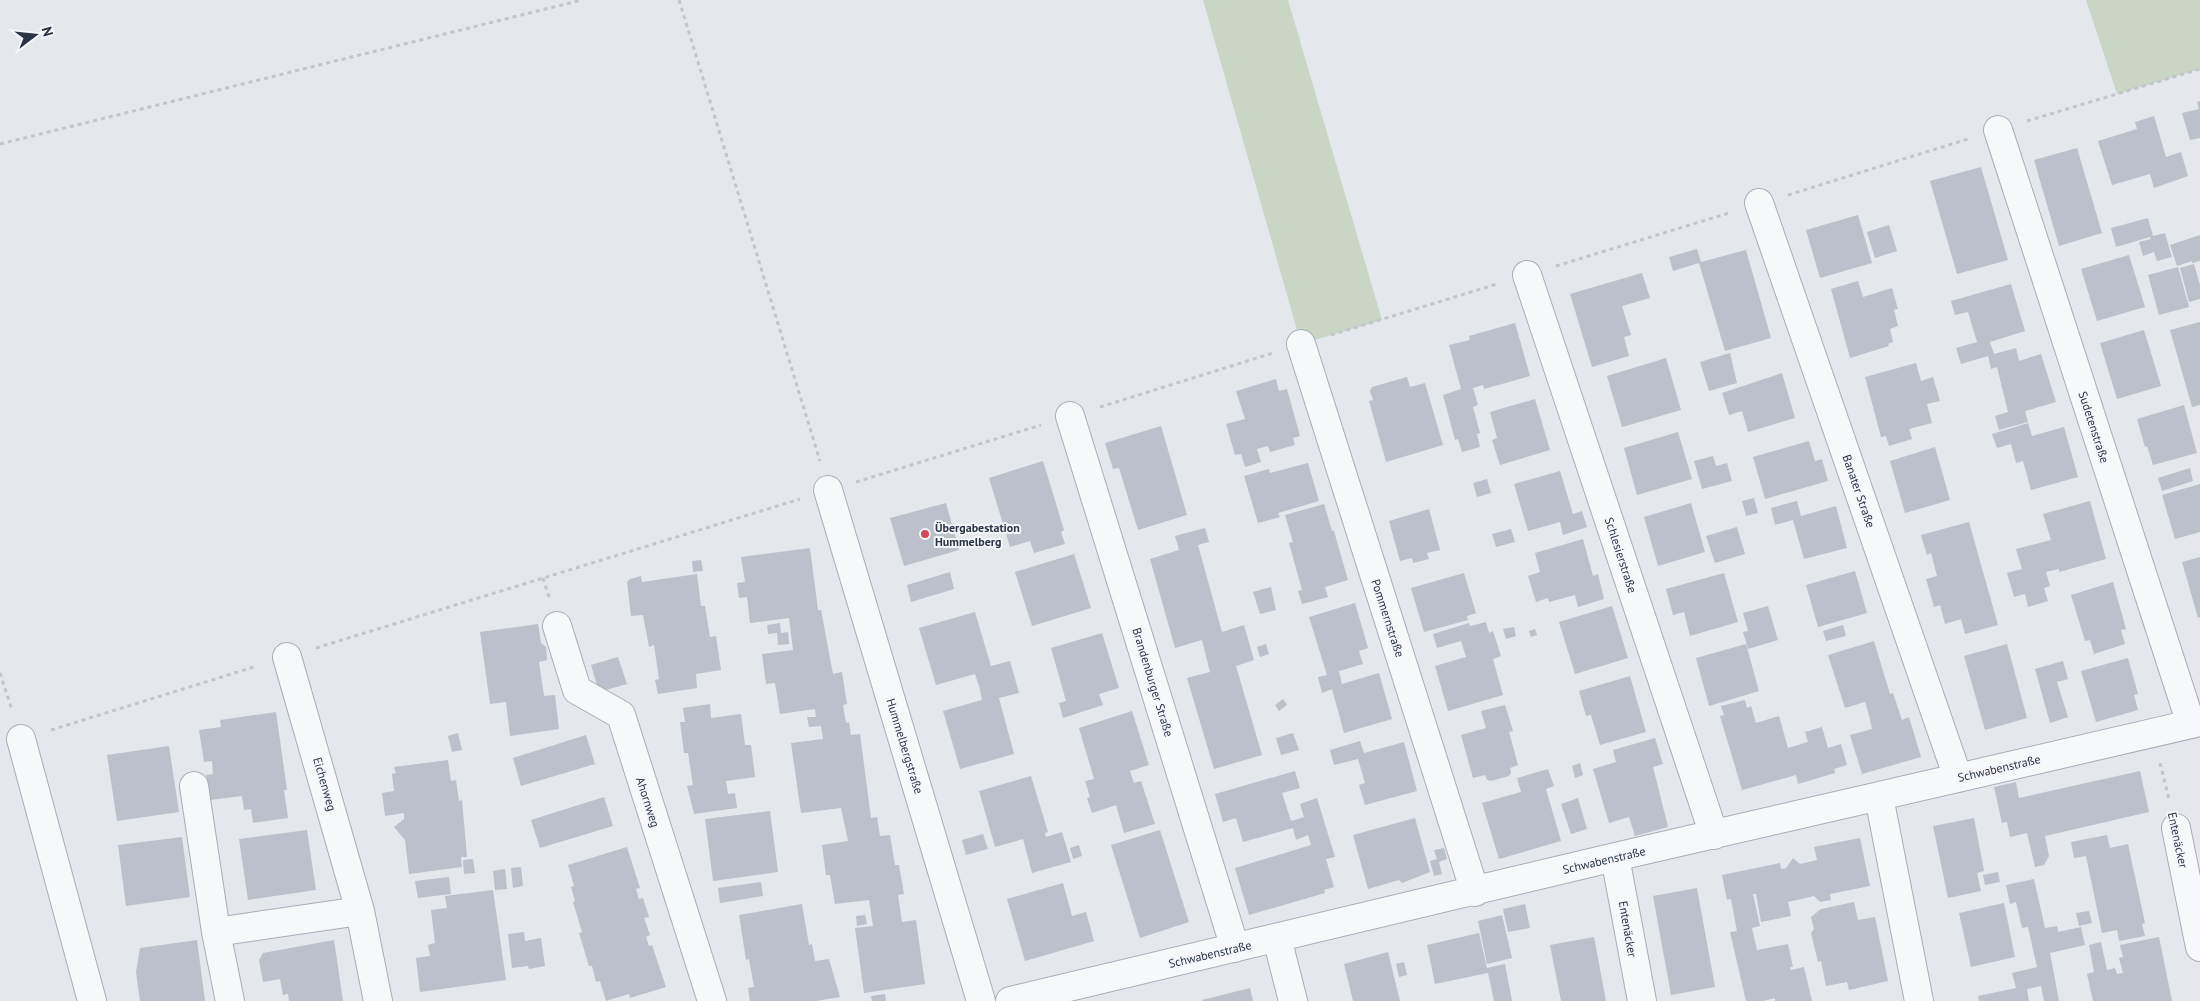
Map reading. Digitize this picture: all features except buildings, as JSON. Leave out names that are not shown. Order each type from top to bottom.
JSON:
[{"type":"street","name":"Sudetenstraße","points":[[1998,130],[2195,723]]},
{"type":"street","name":"Banater Straße","points":[[1759,203],[1958,778]]},
{"type":"street","name":"Schlesierstraße","points":[[1527,275],[1714,836]]},
{"type":"street","name":"Pommernstraße","points":[[1301,344],[1476,892]]},
{"type":"street","name":"Brandenburger Straße","points":[[1070,416],[1235,948]]},
{"type":"street","name":"Hummelbergstraße","points":[[828,490],[981,1001]]},
{"type":"street","name":"Ahornweg","points":[[557,626],[577,690],[621,715],[712,1001]]},
{"type":"street","name":"Eichenweg","points":[[287,657],[360,911],[378,1001]]},
{"type":"street","name":"Schwabenstraße","points":[[1010,1001],[1476,892],[1615,857],[1714,836],[2195,723]]},
{"type":"street","points":[[21,739],[92,1001]]},
{"type":"street","points":[[194,786],[216,932],[230,1001]]},
{"type":"street","points":[[1879,796],[1918,1001]]},
{"type":"street","name":"Entenäcker","points":[[2176,828],[2200,947]]},
{"type":"street","name":"Entenäcker","points":[[1615,857],[1642,1001]]},
{"type":"street","points":[[216,932],[360,911]]},
{"type":"street","points":[[1277,938],[1293,1001]]},
{"type":"path","points":[[0,144],[582,0]]},
{"type":"path","points":[[0,673],[21,739],[828,490],[679,0]]},
{"type":"path","name":"Entenäcker","points":[[2152,732],[2176,828]]},
{"type":"green space","points":[[1203,0],[1288,0],[1382,320],[1301,344]]},
{"type":"green space","points":[[2086,0],[2200,0],[2200,69],[2117,94]]},
{"type":"place","name":"Übergabestation Hummelberg","points":[[925,534]]}]
